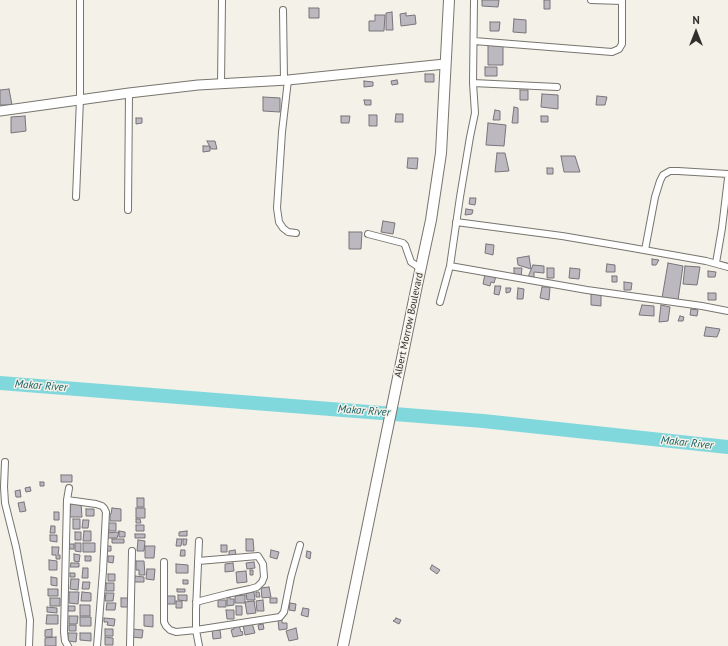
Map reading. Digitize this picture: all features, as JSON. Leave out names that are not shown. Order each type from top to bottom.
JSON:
[{"type":"main road","name":"Albert Morrow Boulevard","points":[[343,646],[431,220],[438,175],[443,115],[449,0]]},
{"type":"street","points":[[76,197],[80,99],[80,0]]},
{"type":"street","points":[[221,84],[222,0]]},
{"type":"street","points":[[440,302],[450,266],[475,113],[473,83],[474,0]]},
{"type":"street","points":[[474,41],[612,52],[619,48],[622,44],[622,1],[591,0]]},
{"type":"street","points":[[284,10],[286,80],[277,208],[278,217],[283,228],[288,232],[296,233]]},
{"type":"street","points":[[0,111],[129,93],[221,84],[286,80],[445,64]]},
{"type":"street","points":[[473,83],[557,87]]},
{"type":"street","points":[[128,210],[129,93]]},
{"type":"street","points":[[646,250],[655,197],[663,175],[670,171],[728,174]]},
{"type":"street","points":[[716,264],[725,228],[728,178]]},
{"type":"street","points":[[456,222],[562,236],[646,250],[728,267]]},
{"type":"street","points":[[368,234],[403,243],[410,262],[420,268]]},
{"type":"street","points":[[450,266],[588,290],[728,311]]},
{"type":"street","points":[[5,462],[5,503],[16,547],[30,620],[29,646]]},
{"type":"street","points":[[68,646],[65,641],[64,632],[67,500],[69,488]]},
{"type":"street","points":[[67,500],[96,504],[102,506],[106,512],[97,646]]},
{"type":"street","points":[[199,541],[196,602],[196,630],[199,646]]},
{"type":"street","points":[[164,562],[164,622],[170,630],[176,632],[196,630],[280,617],[284,612],[300,545]]},
{"type":"street","points":[[130,646],[132,551]]},
{"type":"street","points":[[196,602],[257,587],[262,582],[264,577],[263,564],[258,556],[198,561]]},
{"type":"building","points":[[482,0],[499,0],[498,7],[482,6]]},
{"type":"building","points":[[544,0],[550,0],[550,9],[544,9]]},
{"type":"building","points":[[309,8],[319,8],[319,18],[309,18]]},
{"type":"building","points":[[392,12],[393,30],[386,30],[386,13]]},
{"type":"building","points":[[406,13],[406,16],[415,15],[416,24],[401,26],[400,14]]},
{"type":"building","points":[[375,15],[385,15],[384,31],[369,31],[369,21],[375,21]]},
{"type":"building","points":[[514,19],[526,20],[526,33],[513,32]]},
{"type":"building","points":[[490,22],[500,22],[499,31],[490,31]]},
{"type":"building","points":[[488,44],[503,44],[503,65],[488,65]]},
{"type":"building","points":[[485,67],[497,67],[497,76],[485,76]]},
{"type":"building","points":[[425,74],[434,74],[434,82],[425,82]]},
{"type":"building","points":[[397,80],[398,84],[392,85],[391,81]]},
{"type":"building","points":[[364,81],[373,82],[373,86],[364,87]]},
{"type":"building","points":[[9,89],[12,105],[0,105],[0,90]]},
{"type":"building","points":[[520,90],[528,90],[528,100],[520,100]]},
{"type":"building","points":[[542,94],[558,95],[558,109],[541,107]]},
{"type":"building","points":[[597,96],[607,97],[605,105],[596,105]]},
{"type":"building","points":[[263,97],[280,98],[280,112],[263,111]]},
{"type":"building","points":[[364,100],[371,100],[371,105],[365,105]]},
{"type":"building","points":[[514,107],[518,108],[518,123],[512,123]]},
{"type":"building","points":[[495,110],[500,111],[500,120],[493,120]]},
{"type":"building","points":[[396,114],[403,114],[403,122],[395,122]]},
{"type":"building","points":[[369,115],[377,115],[377,126],[369,126]]},
{"type":"building","points":[[25,116],[26,131],[11,133],[11,117]]},
{"type":"building","points":[[341,116],[350,116],[349,123],[341,123]]},
{"type":"building","points":[[541,116],[548,116],[548,122],[541,122]]},
{"type":"building","points":[[136,118],[142,118],[142,123],[136,124]]},
{"type":"building","points":[[488,123],[506,125],[504,146],[486,145]]},
{"type":"building","points":[[207,141],[215,141],[217,149],[211,149]]},
{"type":"building","points":[[203,146],[210,146],[210,151],[203,152]]},
{"type":"building","points":[[497,153],[505,153],[509,171],[495,172]]},
{"type":"building","points":[[561,156],[575,156],[580,172],[564,172]]},
{"type":"building","points":[[408,158],[418,158],[417,169],[407,168]]},
{"type":"building","points":[[547,168],[553,168],[553,174],[547,174]]},
{"type":"building","points":[[470,198],[476,198],[475,205],[469,204]]},
{"type":"building","points":[[466,209],[473,210],[472,214],[465,215]]},
{"type":"building","points":[[383,221],[395,223],[393,234],[381,232]]},
{"type":"building","points":[[349,232],[362,232],[361,249],[349,249]]},
{"type":"building","points":[[486,244],[494,245],[493,255],[485,253]]},
{"type":"building","points":[[529,256],[531,269],[518,265],[517,258]]},
{"type":"building","points":[[652,259],[659,260],[656,265],[652,265]]},
{"type":"building","points":[[668,263],[683,266],[678,300],[662,298]]},
{"type":"building","points":[[607,264],[615,265],[615,272],[606,272]]},
{"type":"building","points":[[533,265],[544,266],[544,273],[534,272],[534,277],[528,277]]},
{"type":"building","points":[[685,266],[700,267],[697,285],[683,284]]},
{"type":"building","points":[[514,268],[522,268],[521,277],[514,276]]},
{"type":"building","points":[[547,268],[554,268],[554,278],[547,278]]},
{"type":"building","points":[[570,268],[580,269],[579,279],[569,278]]},
{"type":"building","points":[[708,271],[716,272],[715,277],[708,277]]},
{"type":"building","points":[[485,274],[496,276],[494,283],[491,282],[490,286],[483,284]]},
{"type":"building","points":[[612,276],[617,276],[617,282],[612,282]]},
{"type":"building","points":[[624,282],[632,283],[631,290],[624,290]]},
{"type":"building","points":[[495,286],[501,286],[499,295],[494,294]]},
{"type":"building","points":[[542,287],[550,287],[549,300],[540,298]]},
{"type":"building","points":[[506,288],[511,288],[510,292],[506,293]]},
{"type":"building","points":[[518,288],[524,289],[523,299],[517,299]]},
{"type":"building","points":[[708,293],[716,293],[716,300],[708,300]]},
{"type":"building","points":[[591,294],[601,295],[601,306],[591,305]]},
{"type":"building","points":[[642,305],[654,306],[654,316],[639,315]]},
{"type":"building","points":[[661,305],[670,307],[668,321],[659,322]]},
{"type":"building","points":[[691,309],[698,310],[697,316],[690,315]]},
{"type":"building","points":[[680,316],[684,317],[683,321],[678,321]]},
{"type":"building","points":[[706,327],[720,329],[717,337],[704,336]]},
{"type":"building","points":[[61,475],[72,475],[72,482],[61,482]]},
{"type":"building","points":[[40,482],[44,482],[44,486],[40,486]]},
{"type":"building","points":[[30,487],[31,491],[26,492],[25,488]]},
{"type":"building","points":[[20,490],[21,497],[16,497],[15,491]]},
{"type":"building","points":[[137,498],[144,498],[144,507],[137,507]]},
{"type":"building","points":[[24,502],[26,511],[20,512],[18,503]]},
{"type":"building","points":[[70,503],[81,503],[82,517],[69,517]]},
{"type":"building","points":[[112,508],[121,509],[121,521],[110,521]]},
{"type":"building","points":[[136,508],[145,508],[145,518],[136,518]]},
{"type":"building","points":[[86,509],[94,509],[94,516],[86,516]]},
{"type":"building","points":[[54,512],[59,512],[59,520],[54,520]]},
{"type":"building","points":[[73,519],[80,519],[80,529],[73,529]]},
{"type":"building","points":[[136,519],[140,519],[141,523],[136,523]]},
{"type":"building","points":[[83,520],[89,520],[88,528],[82,528]]},
{"type":"building","points":[[108,523],[116,523],[116,531],[109,531]]},
{"type":"building","points":[[136,525],[144,525],[144,531],[136,531]]},
{"type":"building","points":[[51,526],[55,526],[55,533],[50,533]]},
{"type":"building","points":[[84,531],[91,531],[91,541],[83,541]]},
{"type":"building","points":[[119,531],[125,532],[125,537],[119,537]]},
{"type":"building","points":[[187,531],[187,536],[179,536],[179,532]]},
{"type":"building","points":[[75,532],[81,532],[81,540],[75,540]]},
{"type":"building","points":[[119,532],[117,538],[106,538],[106,533]]},
{"type":"building","points":[[135,534],[145,534],[145,538],[135,538]]},
{"type":"building","points":[[50,535],[57,535],[57,542],[50,541]]},
{"type":"building","points":[[112,539],[124,539],[124,543],[112,543]]},
{"type":"building","points":[[177,539],[182,539],[181,546],[176,546]]},
{"type":"building","points":[[183,539],[187,539],[186,545],[183,545]]},
{"type":"building","points":[[246,539],[253,539],[254,551],[246,551]]},
{"type":"building","points":[[138,540],[145,541],[144,551],[137,551]]},
{"type":"building","points":[[75,543],[81,543],[81,552],[75,551]]},
{"type":"building","points":[[83,543],[95,543],[95,552],[83,552]]},
{"type":"building","points":[[69,544],[74,544],[74,549],[70,549]]},
{"type":"building","points":[[221,545],[227,545],[227,552],[221,552]]},
{"type":"building","points":[[106,546],[111,546],[111,551],[106,551]]},
{"type":"building","points":[[145,546],[155,546],[154,558],[145,558]]},
{"type":"building","points":[[52,547],[59,547],[58,555],[60,555],[60,559],[56,559],[56,555],[52,555]]},
{"type":"building","points":[[181,550],[185,550],[185,556],[180,556]]},
{"type":"building","points":[[235,550],[236,555],[229,556],[229,551]]},
{"type":"building","points":[[271,550],[279,552],[277,559],[270,557]]},
{"type":"building","points":[[307,551],[311,552],[310,559],[306,557]]},
{"type":"building","points":[[74,554],[80,555],[79,562],[74,561]]},
{"type":"building","points":[[85,556],[91,556],[91,561],[85,561]]},
{"type":"building","points":[[108,556],[114,556],[113,563],[108,562]]},
{"type":"building","points":[[49,560],[57,561],[57,570],[49,570]]},
{"type":"building","points":[[136,561],[144,561],[145,575],[139,575],[139,570],[136,570]]},
{"type":"building","points":[[254,562],[255,568],[247,569],[246,563]]},
{"type":"building","points":[[71,563],[79,563],[79,567],[70,567]]},
{"type":"building","points":[[233,563],[234,571],[225,572],[225,564]]},
{"type":"building","points":[[176,564],[188,565],[188,573],[176,573]]},
{"type":"building","points":[[432,565],[440,570],[437,574],[430,569]]},
{"type":"building","points":[[83,568],[88,568],[88,578],[82,578]]},
{"type":"building","points":[[147,569],[155,569],[154,580],[146,579]]},
{"type":"building","points":[[250,570],[253,570],[253,575],[250,575]]},
{"type":"building","points":[[246,571],[247,582],[237,583],[236,572]]},
{"type":"building","points":[[70,573],[75,573],[75,577],[70,577]]},
{"type":"building","points":[[108,574],[115,574],[115,581],[108,581]]},
{"type":"building","points":[[135,576],[144,577],[144,582],[134,582]]},
{"type":"building","points":[[51,577],[57,578],[57,586],[51,585]]},
{"type":"building","points":[[71,579],[79,579],[78,590],[70,589]]},
{"type":"building","points":[[183,580],[188,580],[188,584],[183,584]]},
{"type":"building","points":[[83,582],[90,582],[89,589],[82,589]]},
{"type":"building","points":[[106,583],[114,583],[114,591],[106,591]]},
{"type":"building","points":[[269,587],[271,597],[262,598],[261,588]]},
{"type":"building","points":[[48,589],[58,589],[58,596],[48,596]]},
{"type":"building","points":[[177,589],[185,589],[185,592],[177,592]]},
{"type":"building","points":[[69,592],[79,592],[78,604],[69,603]]},
{"type":"building","points":[[82,592],[91,593],[91,601],[81,601]]},
{"type":"building","points":[[254,592],[255,600],[247,600],[246,593]]},
{"type":"building","points":[[256,592],[259,592],[260,597],[256,597]]},
{"type":"building","points":[[106,593],[114,593],[113,601],[105,601]]},
{"type":"building","points":[[178,595],[187,595],[187,601],[178,600]]},
{"type":"building","points":[[245,595],[245,603],[235,603],[235,596]]},
{"type":"building","points":[[167,596],[175,596],[175,604],[167,604]]},
{"type":"building","points":[[227,596],[230,596],[230,599],[234,599],[234,605],[227,606]]},
{"type":"building","points":[[50,598],[60,598],[60,606],[50,606]]},
{"type":"building","points":[[121,598],[128,598],[128,607],[121,607]]},
{"type":"building","points":[[270,598],[277,598],[277,603],[270,603]]},
{"type":"building","points":[[218,600],[226,600],[226,607],[218,607]]},
{"type":"building","points":[[263,600],[264,611],[257,611],[256,601]]},
{"type":"building","points":[[176,601],[182,601],[182,608],[176,608]]},
{"type":"building","points":[[254,601],[256,613],[247,614],[245,602]]},
{"type":"building","points":[[107,603],[116,603],[115,610],[106,610]]},
{"type":"building","points":[[290,603],[296,604],[295,611],[289,610]]},
{"type":"building","points":[[80,605],[90,605],[90,616],[80,616]]},
{"type":"building","points":[[68,606],[75,606],[75,611],[68,611]]},
{"type":"building","points":[[236,606],[242,606],[242,615],[236,615]]},
{"type":"building","points":[[47,607],[57,608],[57,613],[47,612]]},
{"type":"building","points":[[303,608],[309,609],[308,617],[301,615]]},
{"type":"building","points":[[226,610],[234,610],[234,619],[227,619]]},
{"type":"building","points":[[47,615],[58,615],[58,624],[46,624]]},
{"type":"building","points":[[144,615],[153,615],[153,627],[144,626]]},
{"type":"building","points":[[69,616],[78,616],[77,624],[69,624]]},
{"type":"building","points":[[80,617],[91,617],[91,626],[80,626]]},
{"type":"building","points":[[104,618],[115,619],[114,626],[107,625],[108,622],[104,622]]},
{"type":"building","points":[[396,618],[401,620],[399,624],[393,621]]},
{"type":"building","points":[[278,620],[282,620],[282,623],[287,623],[287,629],[279,630]]},
{"type":"building","points":[[252,623],[255,633],[245,635],[243,625]]},
{"type":"building","points":[[263,624],[264,629],[259,630],[258,625]]},
{"type":"building","points":[[69,625],[76,625],[76,631],[69,631]]},
{"type":"building","points":[[239,625],[243,635],[233,637],[231,630],[234,629],[234,626]]},
{"type":"building","points":[[216,628],[217,630],[220,630],[221,638],[213,639],[212,629]]},
{"type":"building","points":[[296,628],[298,639],[289,641],[286,631]]},
{"type":"building","points":[[52,629],[52,637],[45,637],[45,630]]},
{"type":"building","points":[[105,629],[113,629],[113,636],[105,636]]},
{"type":"building","points":[[132,629],[143,630],[142,638],[131,637]]},
{"type":"building","points":[[68,633],[77,633],[76,642],[68,641]]},
{"type":"building","points":[[80,633],[91,633],[91,641],[80,640]]},
{"type":"building","points":[[56,637],[56,646],[45,646],[45,638]]},
{"type":"building","points":[[105,637],[113,638],[113,645],[105,645]]},
{"type":"waterway","name":"Makar River","points":[[0,383],[483,421],[728,447]]}]
